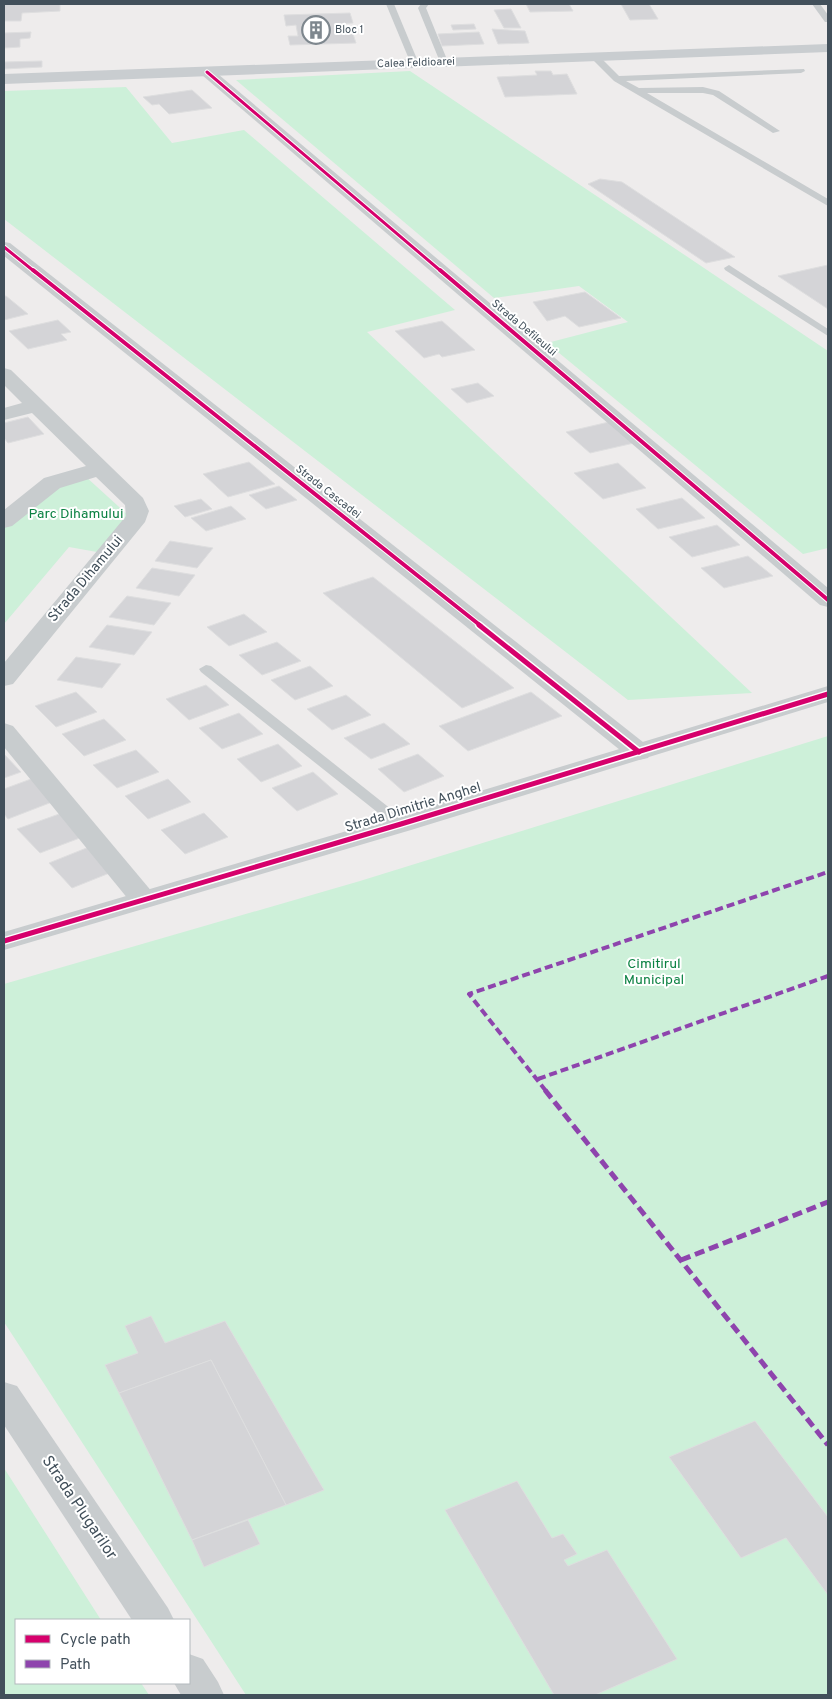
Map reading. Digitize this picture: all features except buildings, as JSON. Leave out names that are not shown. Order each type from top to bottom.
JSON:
[{"type":"main road","name":"Calea Feldioarei","points":[[4,79],[828,48]]},
{"type":"street","name":"Strada Defileului","points":[[208,72],[828,600]]},
{"type":"street","name":"Strada Cascadei","points":[[4,247],[639,752]]},
{"type":"street","name":"Strada Dihamului","points":[[4,374],[135,503],[138,510],[137,518],[4,679]]},
{"type":"street","points":[[4,414],[37,406]]},
{"type":"street","points":[[4,521],[52,483],[100,469]]},
{"type":"street","name":"Strada Dimitrie Anghel","points":[[4,941],[401,824],[828,694]]},
{"type":"street","points":[[4,731],[143,899]]},
{"type":"street","name":"Strada Plugarilor","points":[[4,1396],[153,1619]]},
{"type":"street","points":[[190,1674],[204,1695]]},
{"type":"lane","points":[[390,4],[415,64]]},
{"type":"lane","points":[[426,4],[422,8],[444,62]]},
{"type":"lane","points":[[816,4],[828,20]]},
{"type":"lane","points":[[595,56],[616,79],[828,203]]},
{"type":"lane","points":[[616,79],[801,71]]},
{"type":"lane","points":[[637,91],[703,90],[716,93],[776,131]]},
{"type":"lane","points":[[729,268],[828,333]]},
{"type":"lane","points":[[206,669],[401,824]]},
{"type":"green space","points":[[410,71],[828,351],[828,548],[803,554],[547,343],[628,322],[579,286],[494,298],[236,80]]},
{"type":"green space","points":[[126,87],[172,143],[244,130],[455,310],[367,332],[752,693],[628,700],[4,219],[4,91]]},
{"type":"green space","name":"Parc Dihamului","points":[[85,476],[129,516],[97,552],[69,547],[4,624],[4,527],[36,498]]},
{"type":"green space","name":"Cimitirul Municipal","points":[[828,736],[828,1695],[246,1695],[4,1322],[4,984],[360,881]]},
{"type":"green space","points":[[4,1468],[100,1619],[15,1619],[15,1684],[142,1684],[149,1695],[4,1695]]},
{"type":"marked path","points":[[828,872],[469,994],[828,1445]]},
{"type":"marked path","points":[[538,1079],[828,976]]},
{"type":"marked path","points":[[681,1260],[828,1202]]},
{"type":"cycle path","points":[[207,72],[828,600]]},
{"type":"cycle path","points":[[4,247],[639,752]]},
{"type":"cycle path","points":[[4,941],[401,824],[828,694]]},
{"type":"place","name":"Bloc 1","points":[[316,30]]}]
